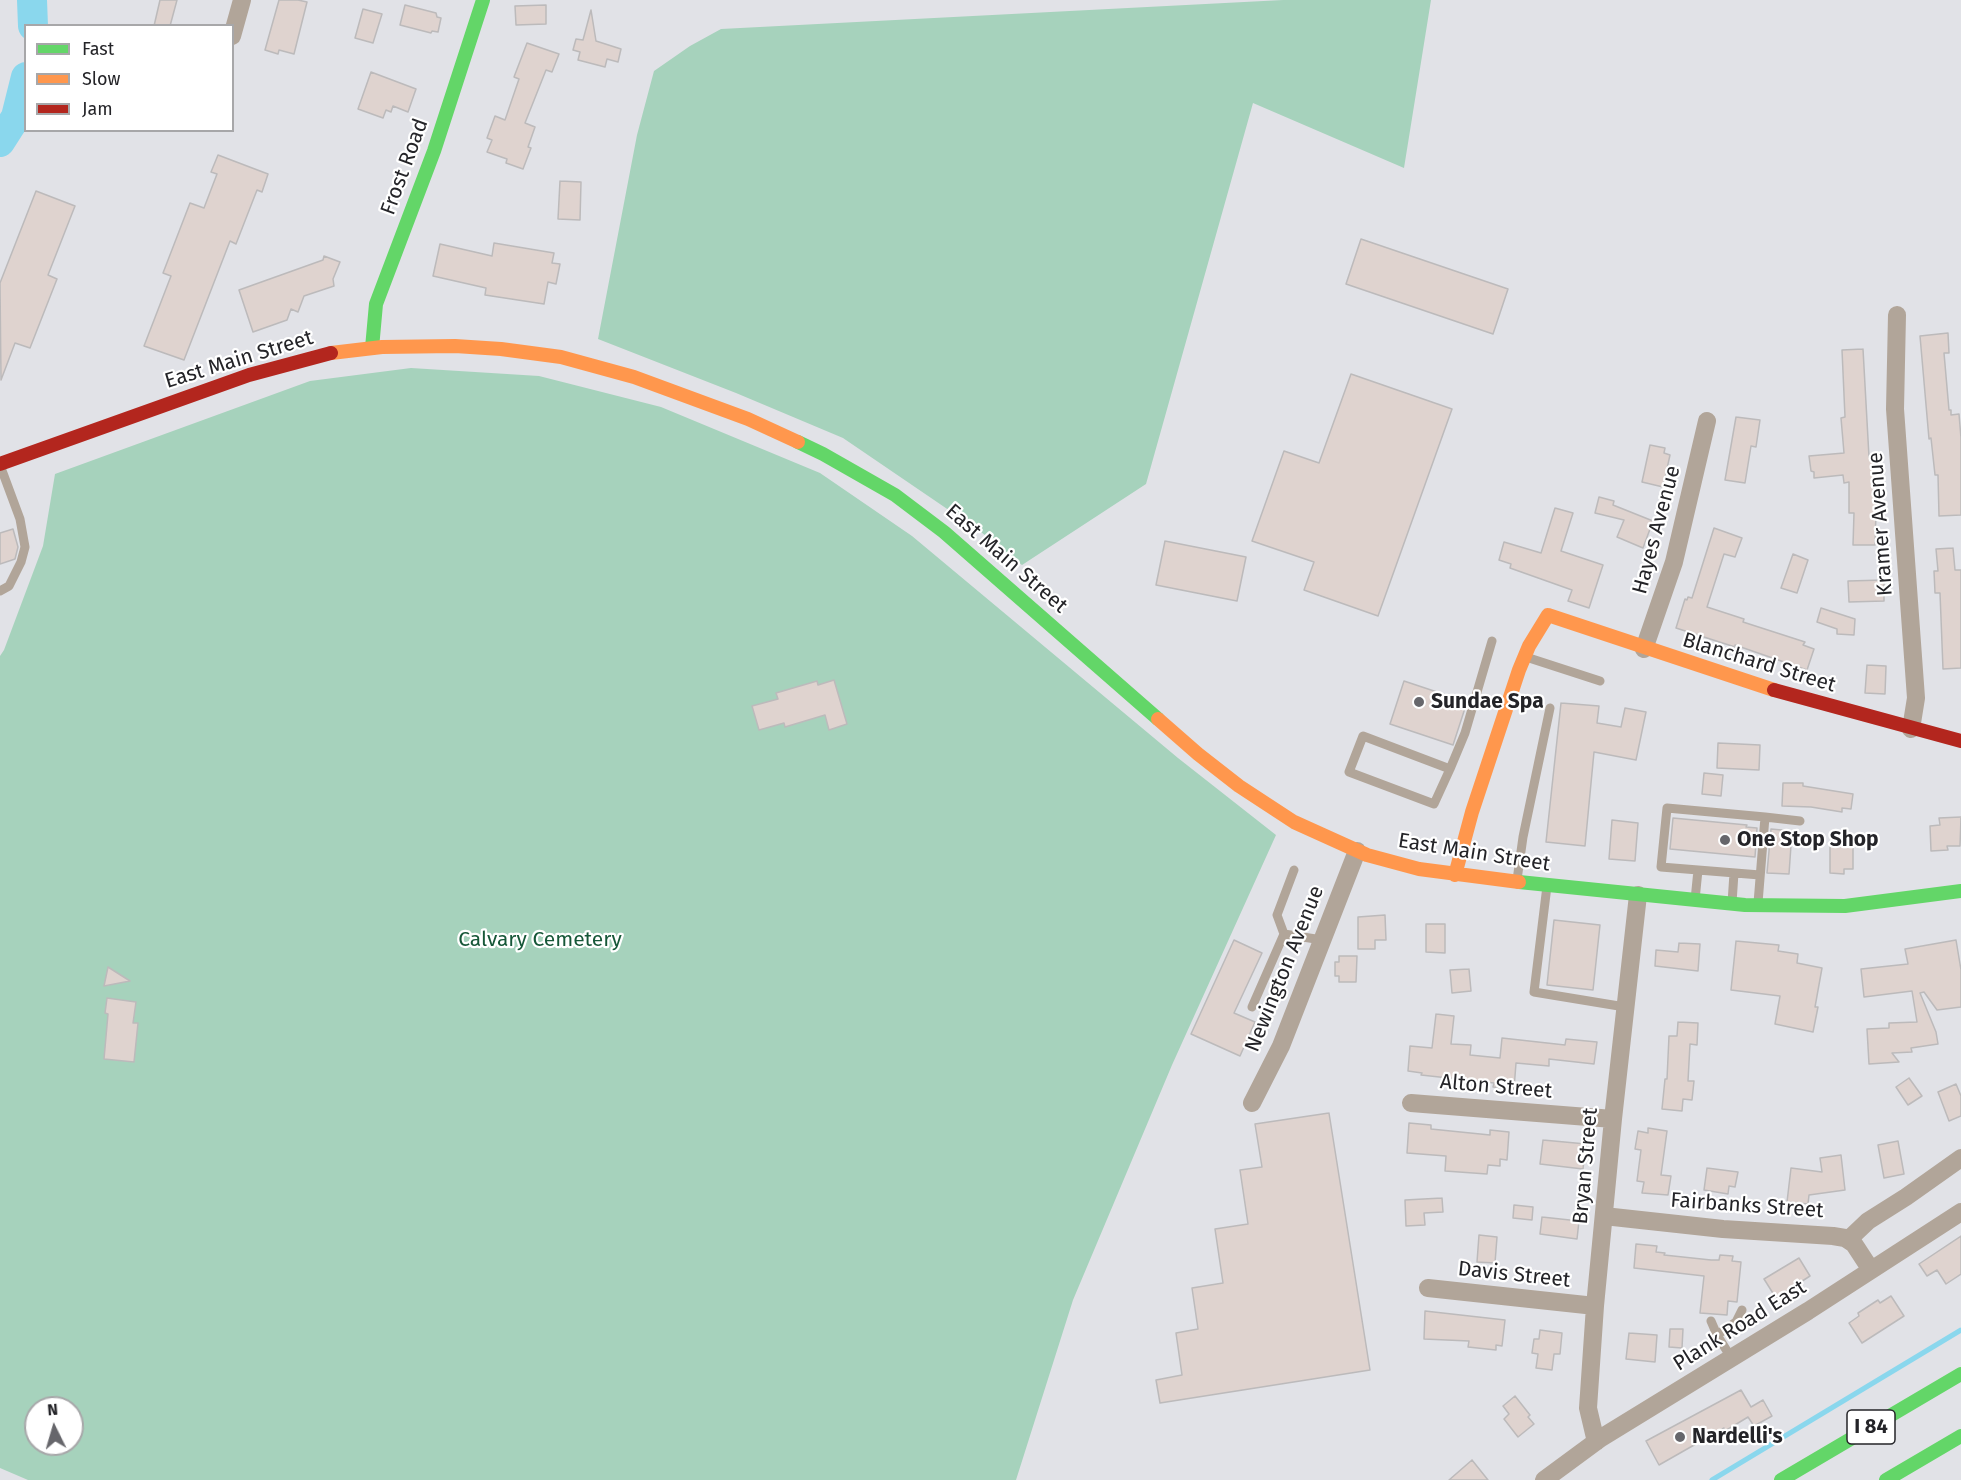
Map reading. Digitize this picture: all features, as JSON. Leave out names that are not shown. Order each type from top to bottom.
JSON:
[{"type":"main road","name":"Frost Road","points":[[372,348],[376,304],[437,142],[483,0]]},
{"type":"main road","name":"East Main Street","points":[[0,465],[249,375],[308,358],[372,348],[431,345],[480,347],[543,354],[579,361],[696,399],[778,432],[823,454],[895,495],[944,532],[1198,754],[1239,786],[1294,822],[1357,851],[1392,862],[1455,875],[1758,906],[1845,906],[1896,902],[1961,891]]},
{"type":"main road","name":"Blanchard Street","points":[[1524,657],[1548,615],[1758,687],[1961,741]]},
{"type":"main road","points":[[1455,875],[1472,812],[1524,657]]},
{"type":"main road","name":"I 84","points":[[1781,1480],[1961,1374]]},
{"type":"main road","name":"I 84","points":[[1886,1480],[1961,1436]]},
{"type":"street","points":[[234,29],[242,0]]},
{"type":"street","name":"Kramer Avenue","points":[[1897,315],[1895,409],[1916,698],[1911,729]]},
{"type":"street","name":"Hayes Avenue","points":[[1644,649],[1674,562],[1707,421]]},
{"type":"street","name":"Newington Avenue","points":[[1252,1103],[1281,1046],[1357,851]]},
{"type":"street","name":"Bryan Street","points":[[1596,1442],[1588,1408],[1595,1306],[1638,895]]},
{"type":"street","name":"Alton Street","points":[[1411,1103],[1613,1119]]},
{"type":"street","points":[[1848,1240],[1868,1221],[1961,1158]]},
{"type":"street","name":"Plank Road East","points":[[1544,1480],[1596,1442],[1732,1359],[1961,1212]]},
{"type":"street","name":"Fairbanks Street","points":[[1604,1216],[1722,1229],[1833,1236],[1854,1244],[1871,1270]]},
{"type":"street","name":"Davis Street","points":[[1428,1288],[1595,1306]]},
{"type":"lane","points":[[0,465],[20,519],[25,547],[21,562],[9,586],[0,591]]},
{"type":"lane","points":[[1450,769],[1363,736],[1349,772],[1434,804],[1450,769],[1465,733],[1492,641]]},
{"type":"lane","points":[[1524,657],[1600,681]]},
{"type":"lane","points":[[1517,883],[1523,837],[1550,708]]},
{"type":"lane","points":[[1760,875],[1662,867],[1667,808],[1800,820]]},
{"type":"lane","points":[[1758,906],[1765,817]]},
{"type":"lane","points":[[1252,1007],[1284,934],[1277,915],[1294,870]]},
{"type":"lane","points":[[1695,901],[1698,870]]},
{"type":"lane","points":[[1732,904],[1734,873]]},
{"type":"lane","points":[[1547,886],[1534,992],[1625,1007]]},
{"type":"lane","points":[[1284,934],[1322,940]]},
{"type":"lane","points":[[1717,1335],[1736,1322],[1742,1310]]},
{"type":"lane","points":[[1711,1321],[1732,1359]]},
{"type":"green space","points":[[1283,0],[1431,0],[1404,168],[1253,103],[1146,484],[1022,565],[981,532],[843,438],[598,339],[637,135],[654,71],[690,46],[721,29]]},
{"type":"green space","name":"Calvary Cemetery","points":[[411,368],[539,376],[661,407],[820,473],[912,536],[1178,758],[1276,835],[1172,1065],[1073,1300],[1016,1480],[28,1480],[0,1468],[0,656],[43,546],[55,474],[310,381]]},
{"type":"building","points":[[160,0],[177,0],[171,24],[154,24]]},
{"type":"building","points":[[279,0],[307,2],[294,54],[279,50],[278,54],[265,50]]},
{"type":"building","points":[[405,5],[436,13],[437,17],[441,18],[438,32],[432,31],[431,33],[400,25]]},
{"type":"building","points":[[546,5],[546,24],[516,25],[515,6]]},
{"type":"building","points":[[363,9],[382,14],[373,43],[355,38]]},
{"type":"building","points":[[591,10],[596,41],[621,49],[618,62],[607,59],[605,67],[578,60],[580,52],[573,50],[576,39],[583,40]]},
{"type":"building","points":[[527,43],[559,54],[552,72],[546,70],[525,123],[535,127],[528,147],[531,148],[523,169],[506,163],[507,159],[487,152],[492,140],[487,138],[495,116],[505,120],[519,79],[514,77]]},
{"type":"building","points":[[371,72],[416,89],[408,112],[393,106],[391,112],[386,110],[383,118],[358,109]]},
{"type":"building","points":[[218,155],[268,174],[262,192],[257,190],[236,244],[230,241],[184,360],[144,346],[171,276],[163,273],[190,203],[204,208],[217,174],[211,172]]},
{"type":"building","points":[[560,181],[581,182],[580,220],[558,219]]},
{"type":"building","points":[[36,191],[75,206],[48,275],[57,279],[30,348],[15,343],[1,380],[0,283]]},
{"type":"building","points":[[1361,239],[1508,289],[1493,334],[1346,284]]},
{"type":"building","points":[[494,243],[554,253],[552,263],[560,264],[556,284],[548,282],[544,304],[485,295],[486,288],[433,276],[440,244],[492,256]]},
{"type":"building","points":[[324,256],[340,262],[333,279],[334,286],[304,296],[298,312],[291,309],[287,320],[253,332],[239,290],[323,260]]},
{"type":"building","points":[[1948,333],[1949,353],[1944,353],[1949,410],[1951,410],[1951,415],[1959,414],[1961,438],[1961,515],[1939,516],[1938,475],[1935,475],[1931,438],[1929,439],[1920,336]]},
{"type":"building","points":[[1863,349],[1869,457],[1875,456],[1877,480],[1875,545],[1853,545],[1854,513],[1849,513],[1849,482],[1844,483],[1843,475],[1814,478],[1809,456],[1844,453],[1841,418],[1845,417],[1842,350]]},
{"type":"building","points":[[1351,374],[1452,409],[1378,616],[1304,590],[1314,562],[1252,541],[1284,451],[1319,463]]},
{"type":"building","points":[[1736,417],[1760,420],[1756,447],[1751,446],[1745,483],[1725,480]]},
{"type":"building","points":[[1650,445],[1665,448],[1664,453],[1670,455],[1663,487],[1642,482]]},
{"type":"building","points":[[1599,497],[1614,501],[1613,505],[1653,521],[1643,548],[1617,537],[1624,520],[1595,513]]},
{"type":"building","points":[[1555,508],[1573,513],[1561,551],[1603,565],[1589,608],[1568,601],[1572,590],[1510,568],[1511,564],[1499,560],[1504,542],[1541,553]]},
{"type":"building","points":[[1714,528],[1742,538],[1735,557],[1724,554],[1707,607],[1744,619],[1743,622],[1805,642],[1803,645],[1814,649],[1807,670],[1735,645],[1735,647],[1676,628],[1685,599],[1692,598]]},
{"type":"building","points":[[13,529],[18,547],[15,559],[0,564],[0,533]]},
{"type":"building","points":[[1165,541],[1246,557],[1237,601],[1156,585]]},
{"type":"building","points":[[1953,548],[1955,570],[1961,570],[1961,668],[1943,669],[1940,593],[1935,593],[1934,571],[1938,571],[1936,549]]},
{"type":"building","points":[[1793,554],[1808,560],[1797,593],[1781,588]]},
{"type":"building","points":[[1884,580],[1884,601],[1849,602],[1848,581]]},
{"type":"building","points":[[1821,608],[1855,619],[1854,635],[1837,634],[1837,629],[1817,622]]},
{"type":"building","points":[[1867,665],[1886,666],[1885,694],[1865,693]]},
{"type":"building","points":[[834,680],[847,724],[829,730],[825,715],[785,727],[784,723],[759,730],[752,706],[778,699],[776,693],[817,681],[818,685]]},
{"type":"building","points":[[1404,681],[1467,702],[1453,745],[1390,724]]},
{"type":"building","points":[[1561,703],[1599,706],[1597,723],[1621,727],[1625,708],[1646,712],[1636,760],[1594,752],[1585,846],[1546,842]]},
{"type":"building","points":[[1718,743],[1760,745],[1759,770],[1717,768]]},
{"type":"building","points":[[1704,773],[1723,775],[1721,796],[1702,794]]},
{"type":"building","points":[[1783,783],[1803,783],[1803,786],[1853,794],[1851,809],[1842,808],[1842,812],[1811,807],[1782,806]]},
{"type":"building","points":[[1961,817],[1960,846],[1947,846],[1948,850],[1931,851],[1930,826],[1940,825],[1939,818]]},
{"type":"building","points":[[1673,818],[1757,828],[1755,857],[1670,849]]},
{"type":"building","points":[[1612,820],[1638,823],[1635,861],[1609,859]]},
{"type":"building","points":[[1771,829],[1792,831],[1789,874],[1767,873]]},
{"type":"building","points":[[1830,844],[1853,844],[1853,869],[1844,869],[1844,874],[1830,873]]},
{"type":"building","points":[[1385,915],[1386,940],[1375,940],[1375,949],[1358,949],[1358,917]]},
{"type":"building","points":[[1554,920],[1600,925],[1593,990],[1547,985]]},
{"type":"building","points":[[1426,924],[1445,924],[1445,953],[1426,952]]},
{"type":"building","points":[[1234,940],[1262,953],[1234,1013],[1255,1022],[1240,1056],[1191,1034]]},
{"type":"building","points":[[1956,940],[1961,970],[1961,1007],[1937,1010],[1924,992],[1920,993],[1936,1032],[1938,1044],[1911,1048],[1912,1052],[1892,1053],[1899,1062],[1869,1064],[1867,1029],[1889,1028],[1889,1023],[1917,1022],[1912,991],[1864,997],[1861,969],[1908,964],[1905,949]]},
{"type":"building","points":[[1736,941],[1779,945],[1778,951],[1798,954],[1797,963],[1822,968],[1813,1032],[1775,1024],[1780,996],[1731,990]]},
{"type":"building","points":[[1679,943],[1700,944],[1698,971],[1655,966],[1656,950],[1678,952]]},
{"type":"building","points":[[1339,956],[1357,956],[1356,982],[1339,982],[1339,976],[1335,976],[1335,962],[1339,962]]},
{"type":"building","points":[[108,967],[130,981],[104,986]]},
{"type":"building","points":[[1469,969],[1471,991],[1452,993],[1450,970]]},
{"type":"building","points":[[107,998],[136,1002],[133,1023],[138,1023],[134,1062],[104,1059]]},
{"type":"building","points":[[1436,1014],[1454,1016],[1451,1044],[1471,1045],[1470,1055],[1500,1058],[1502,1038],[1565,1045],[1566,1039],[1597,1042],[1594,1064],[1549,1059],[1549,1066],[1516,1063],[1514,1089],[1493,1087],[1494,1083],[1421,1075],[1422,1073],[1408,1071],[1410,1046],[1432,1048]]},
{"type":"building","points":[[1678,1022],[1698,1023],[1697,1045],[1690,1044],[1688,1081],[1694,1081],[1692,1100],[1683,1099],[1682,1111],[1662,1109],[1665,1079],[1667,1079],[1669,1036],[1677,1036]]},
{"type":"building","points":[[1909,1078],[1922,1096],[1908,1105],[1896,1087]]},
{"type":"building","points":[[1956,1084],[1961,1096],[1961,1116],[1949,1121],[1938,1092]]},
{"type":"building","points":[[1329,1113],[1370,1370],[1160,1403],[1156,1380],[1182,1375],[1176,1333],[1198,1329],[1192,1288],[1223,1283],[1215,1229],[1248,1224],[1240,1170],[1262,1167],[1255,1124]]},
{"type":"building","points":[[1409,1123],[1431,1125],[1431,1129],[1490,1135],[1490,1130],[1509,1132],[1507,1160],[1500,1159],[1500,1166],[1488,1165],[1487,1174],[1445,1171],[1446,1156],[1407,1153]]},
{"type":"building","points":[[1648,1128],[1667,1131],[1661,1175],[1671,1176],[1668,1195],[1642,1193],[1644,1182],[1637,1181],[1641,1150],[1635,1149],[1638,1131],[1648,1133]]},
{"type":"building","points":[[1543,1140],[1586,1144],[1583,1169],[1540,1164]]},
{"type":"building","points":[[1898,1141],[1904,1174],[1884,1178],[1878,1145]]},
{"type":"building","points":[[1841,1155],[1845,1190],[1809,1195],[1808,1204],[1787,1202],[1791,1168],[1822,1172],[1820,1158]]},
{"type":"building","points":[[1707,1168],[1738,1172],[1735,1187],[1729,1186],[1728,1194],[1704,1190]]},
{"type":"building","points":[[1442,1198],[1443,1212],[1424,1213],[1425,1225],[1406,1226],[1405,1200]]},
{"type":"building","points":[[1514,1205],[1533,1207],[1532,1220],[1513,1218]]},
{"type":"building","points":[[1542,1217],[1579,1221],[1577,1239],[1540,1234]]},
{"type":"building","points":[[1479,1235],[1497,1237],[1495,1263],[1477,1262]]},
{"type":"building","points":[[1961,1236],[1961,1274],[1946,1284],[1937,1270],[1927,1276],[1919,1264]]},
{"type":"building","points":[[1636,1244],[1657,1246],[1656,1252],[1665,1253],[1664,1255],[1711,1260],[1719,1260],[1720,1255],[1733,1256],[1732,1261],[1741,1262],[1737,1302],[1728,1301],[1727,1315],[1700,1313],[1704,1276],[1634,1268]]},
{"type":"building","points":[[1799,1258],[1810,1276],[1776,1298],[1764,1279]]},
{"type":"building","points":[[1891,1296],[1904,1316],[1862,1343],[1849,1323],[1859,1316],[1858,1313],[1878,1300],[1880,1303]]},
{"type":"building","points":[[1425,1311],[1505,1320],[1502,1346],[1496,1345],[1496,1350],[1468,1347],[1469,1341],[1424,1339]]},
{"type":"building","points":[[1670,1329],[1683,1329],[1682,1348],[1669,1347]]},
{"type":"building","points":[[1540,1330],[1562,1333],[1560,1354],[1554,1354],[1552,1370],[1536,1368],[1538,1354],[1532,1353],[1534,1339],[1539,1339]]},
{"type":"building","points":[[1629,1333],[1657,1335],[1655,1362],[1626,1359]]},
{"type":"building","points":[[1741,1390],[1751,1407],[1763,1400],[1772,1416],[1754,1426],[1748,1417],[1659,1465],[1646,1441]]},
{"type":"building","points":[[1515,1396],[1534,1424],[1518,1437],[1504,1419],[1509,1414],[1503,1406]]},
{"type":"building","points":[[1472,1460],[1488,1480],[1449,1480]]},
{"type":"waterway","points":[[32,0],[33,24]]},
{"type":"waterway","points":[[0,142],[16,117],[24,85]]},
{"type":"waterway","points":[[1712,1480],[1961,1330]]},
{"type":"traffic: fast","points":[[372,348],[376,304],[434,151],[483,0]]},
{"type":"traffic: fast","points":[[798,442],[895,495],[944,532],[1158,719]]},
{"type":"traffic: fast","points":[[1519,882],[1745,905],[1845,906],[1961,891]]},
{"type":"traffic: fast","points":[[1781,1480],[1961,1374]]},
{"type":"traffic: fast","points":[[1886,1480],[1961,1436]]},
{"type":"traffic: slow","points":[[331,353],[382,347],[455,346],[561,357],[634,377],[748,419],[798,442]]},
{"type":"traffic: slow","points":[[1455,875],[1472,812],[1519,670],[1529,646],[1548,615],[1774,690]]},
{"type":"traffic: slow","points":[[1158,719],[1239,786],[1294,822],[1367,855],[1419,869],[1519,882]]},
{"type":"traffic: jam","points":[[0,464],[249,375],[331,353]]},
{"type":"traffic: jam","points":[[1774,690],[1961,741]]},
{"type":"place","name":"Sundae Spa","points":[[1419,702]]},
{"type":"place","name":"One Stop Shop","points":[[1725,840]]},
{"type":"place","name":"Nardelli's","points":[[1680,1437]]}]
